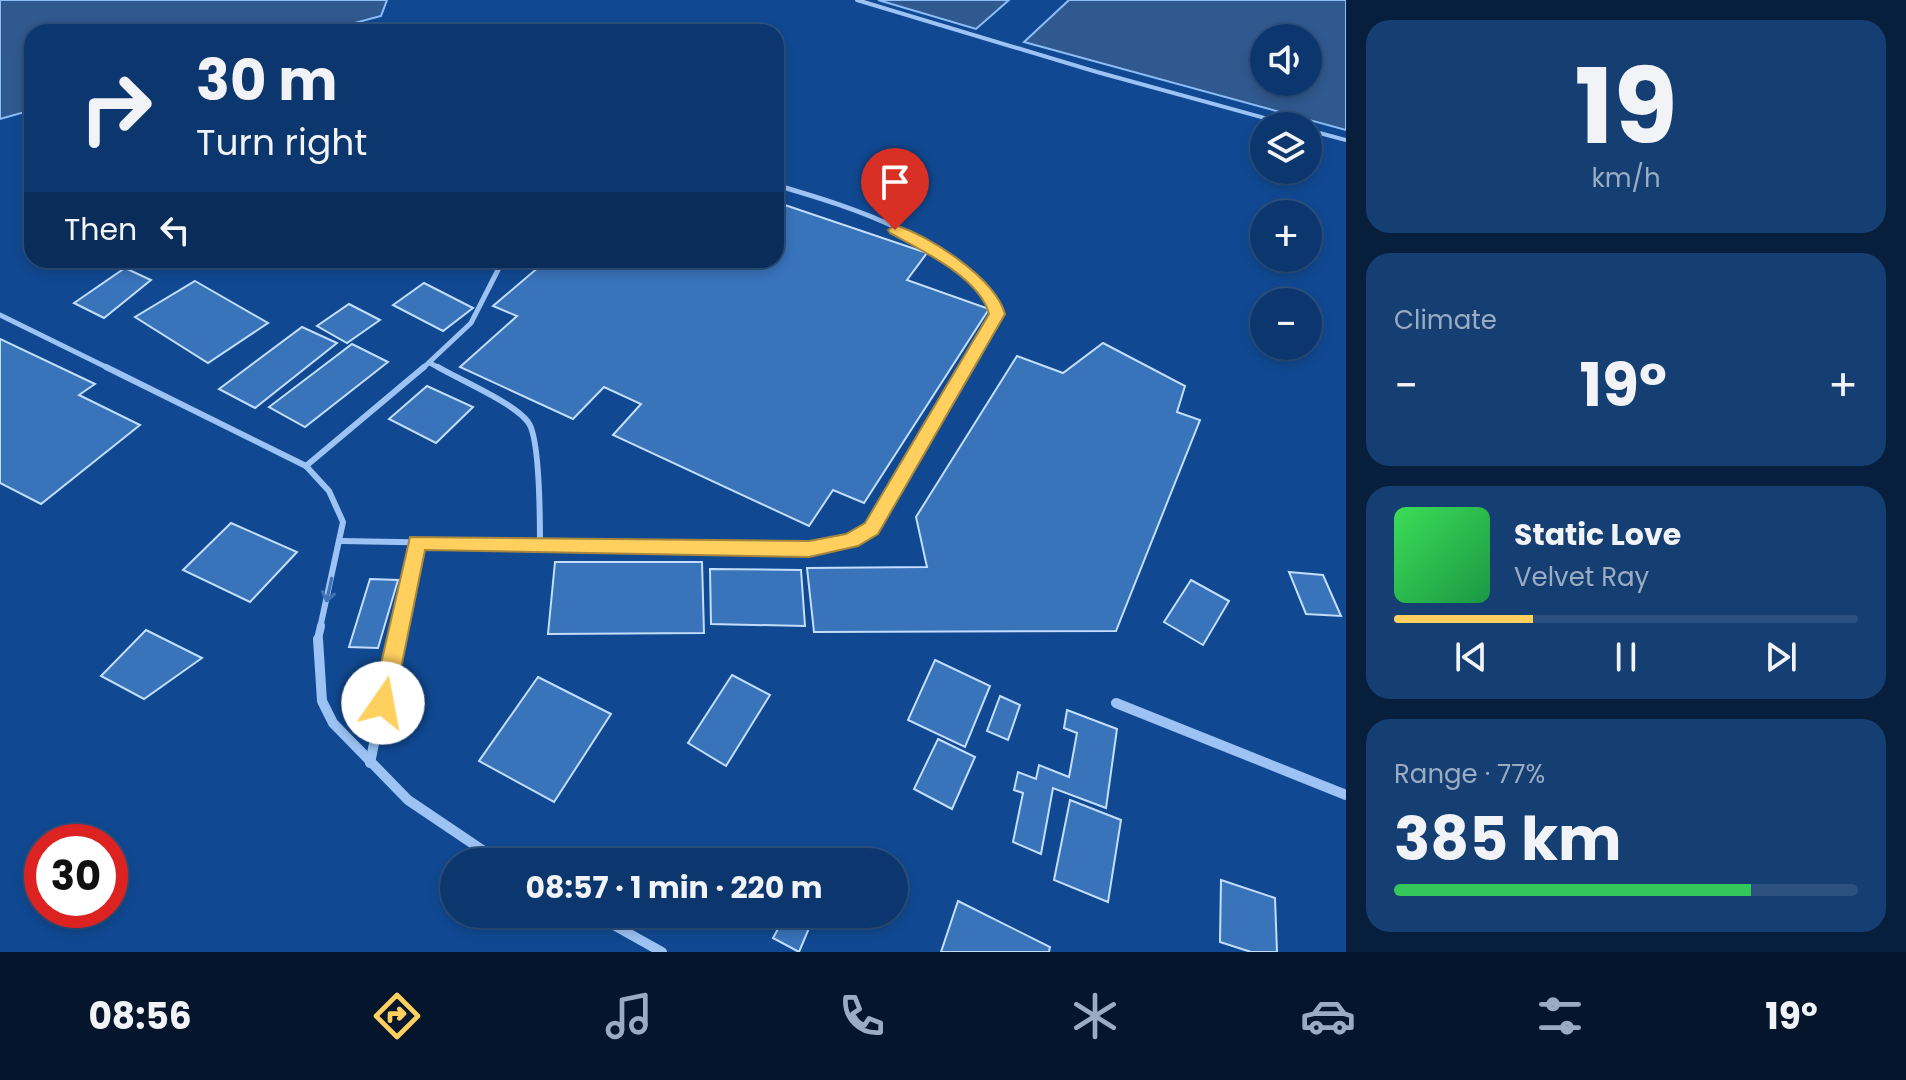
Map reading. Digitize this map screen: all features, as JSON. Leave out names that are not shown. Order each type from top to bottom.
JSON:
[{"type":"street","points":[[318,639],[322,701],[333,723],[408,800],[479,848]]},
{"type":"street","points":[[370,763],[395,643]]},
{"type":"street","points":[[1116,703],[1346,795]]},
{"type":"street","points":[[619,928],[662,952]]},
{"type":"lane","points":[[857,0],[1250,114]]},
{"type":"lane","points":[[1322,134],[1346,140]]},
{"type":"lane","points":[[341,541],[809,549],[851,541],[872,528],[886,509],[997,314],[993,301],[948,258],[868,215],[784,188]]},
{"type":"lane","points":[[306,466],[430,363],[471,323],[499,268]]},
{"type":"lane","points":[[0,315],[306,466],[328,486],[339,504],[343,522],[318,639]]},
{"type":"lane","points":[[430,363],[518,412],[531,424],[539,486],[540,545]]},
{"type":"lane","points":[[395,643],[417,542]]},
{"type":"water","points":[[0,0],[387,0],[381,16],[351,24],[24,24],[24,112],[0,119]]},
{"type":"water","points":[[878,0],[1009,0],[976,29]]},
{"type":"water","points":[[1069,0],[1346,0],[1346,130],[1322,123],[1322,112],[1280,112],[1024,42]]},
{"type":"building","points":[[784,205],[927,253],[907,280],[989,309],[864,503],[833,490],[809,526],[613,435],[641,404],[604,387],[573,419],[460,367],[517,316],[493,306],[538,268],[784,268]]},
{"type":"building","points":[[125,268],[151,280],[104,318],[74,303]]},
{"type":"building","points":[[195,281],[268,323],[208,363],[135,317]]},
{"type":"building","points":[[424,283],[473,308],[443,331],[393,305]]},
{"type":"building","points":[[349,304],[380,320],[347,343],[317,326]]},
{"type":"building","points":[[302,327],[337,343],[255,408],[219,389]]},
{"type":"building","points":[[0,339],[95,384],[79,395],[140,425],[41,504],[0,483]]},
{"type":"building","points":[[1103,343],[1185,386],[1177,412],[1200,420],[1116,631],[814,632],[807,568],[927,567],[916,517],[1017,356],[1063,373]]},
{"type":"building","points":[[352,344],[388,362],[305,427],[269,407]]},
{"type":"building","points":[[427,386],[473,407],[436,443],[389,419]]},
{"type":"building","points":[[231,523],[297,552],[250,602],[183,570]]},
{"type":"building","points":[[555,562],[702,562],[704,633],[548,634]]},
{"type":"building","points":[[710,569],[801,570],[805,626],[711,624]]},
{"type":"building","points":[[1289,572],[1323,575],[1341,616],[1306,614]]},
{"type":"building","points":[[370,579],[398,580],[378,648],[349,647]]},
{"type":"building","points":[[1191,580],[1229,601],[1203,645],[1164,622]]},
{"type":"building","points":[[146,630],[202,658],[144,699],[101,676]]},
{"type":"building","points":[[935,660],[990,686],[965,747],[908,720]]},
{"type":"building","points":[[732,675],[770,695],[726,766],[688,743]]},
{"type":"building","points":[[538,677],[611,714],[554,802],[479,761]]},
{"type":"building","points":[[1000,696],[1020,705],[1008,740],[987,731]]},
{"type":"building","points":[[1067,710],[1117,729],[1106,808],[1053,788],[1041,854],[1013,842],[1023,793],[1014,790],[1018,772],[1036,779],[1039,765],[1069,777],[1077,733],[1064,728]]},
{"type":"building","points":[[938,739],[975,757],[952,809],[914,789]]},
{"type":"building","points":[[1070,800],[1121,820],[1108,902],[1054,880]]},
{"type":"building","points":[[1221,880],[1275,898],[1277,952],[1251,952],[1220,942]]},
{"type":"building","points":[[958,901],[1050,947],[1049,952],[941,952]]},
{"type":"building","points":[[778,928],[809,928],[799,952],[773,938]]},
{"type":"route","points":[[383,703],[417,542],[809,549],[851,541],[872,528],[886,509],[997,314],[993,301],[948,258],[895,230]]}]
